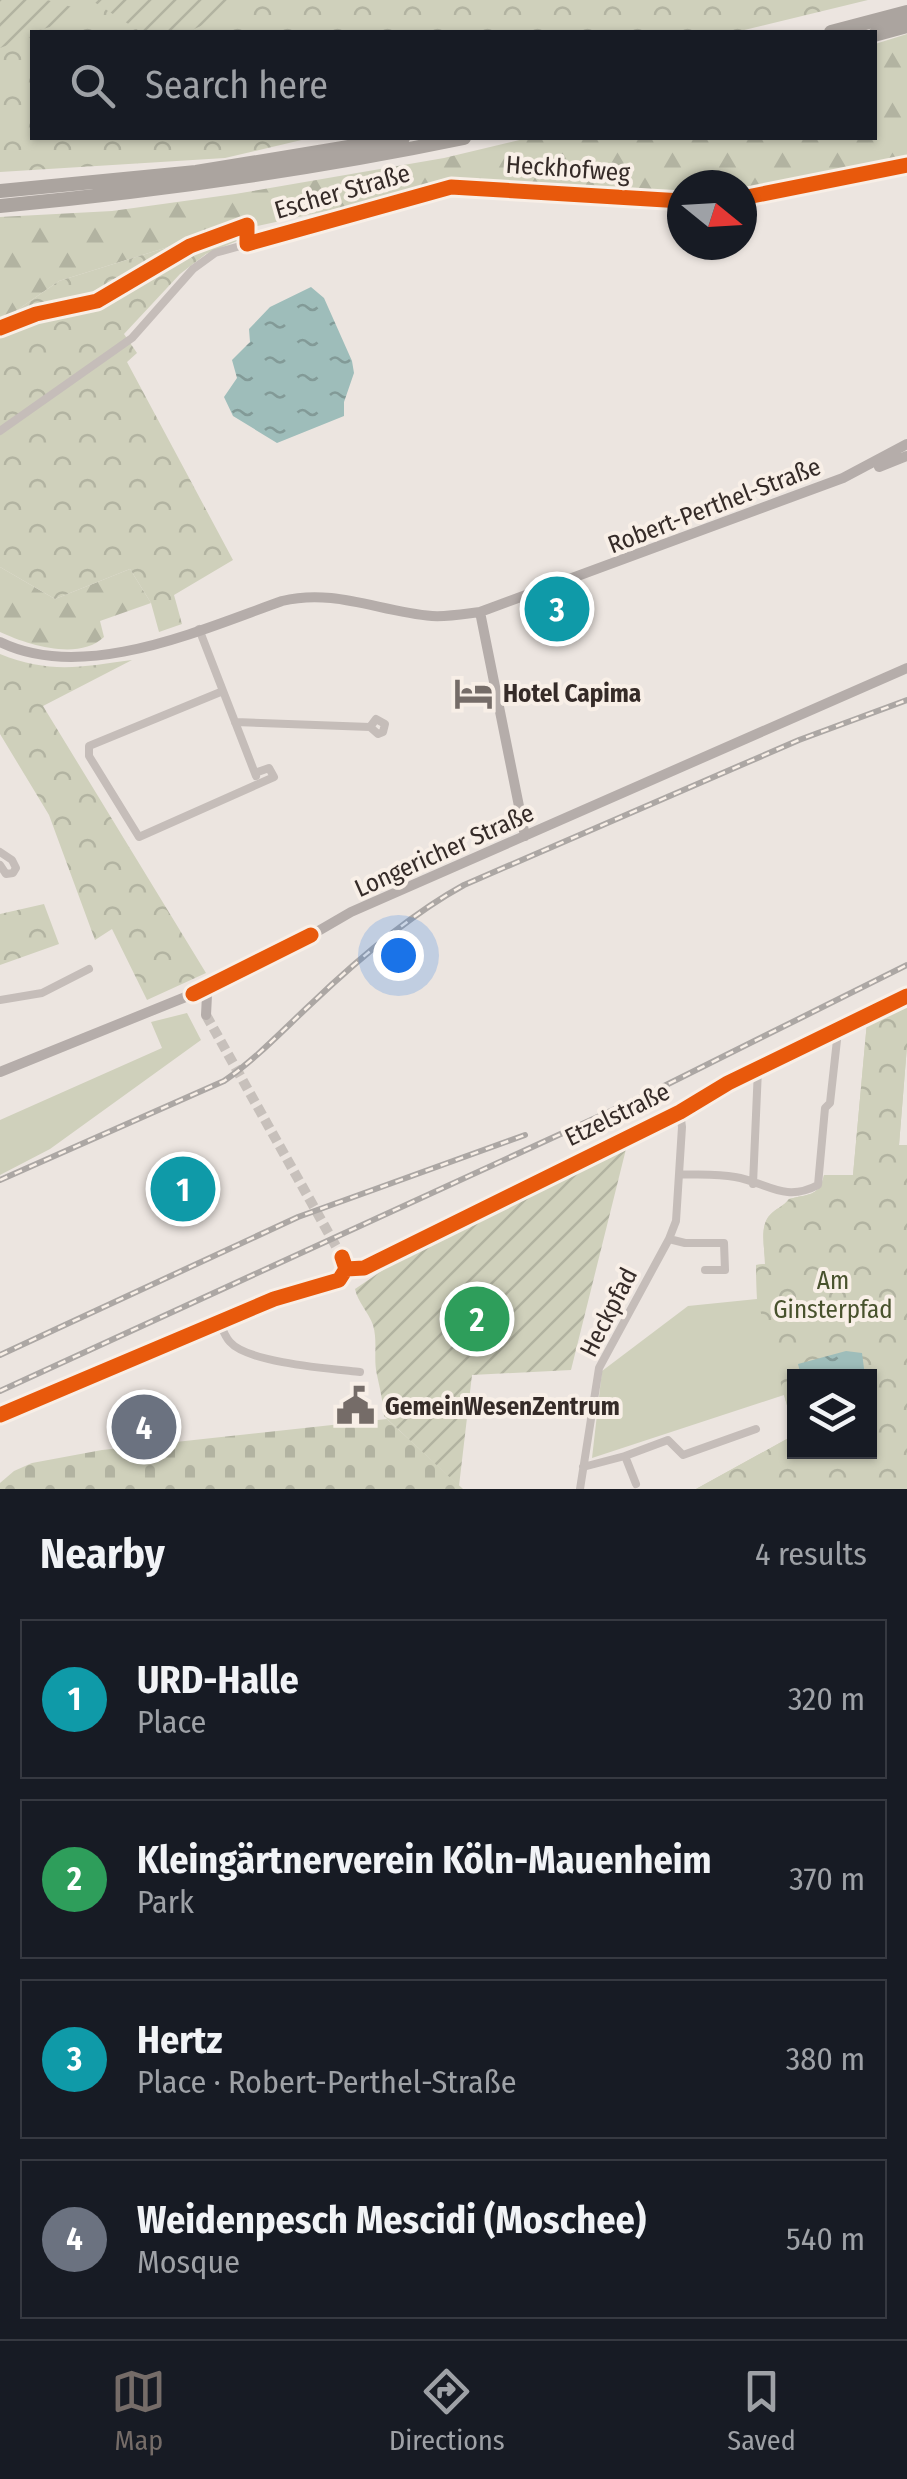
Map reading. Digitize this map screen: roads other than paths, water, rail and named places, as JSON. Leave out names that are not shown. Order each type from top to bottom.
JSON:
[{"type":"highway","points":[[839,30],[907,12]]},
{"type":"highway","points":[[877,34],[907,26]]},
{"type":"highway","points":[[0,191],[196,172],[391,140]]},
{"type":"highway","points":[[0,206],[250,178],[454,140]]},
{"type":"street","points":[[757,195],[907,165]]},
{"type":"street","name":"Heckhofweg","points":[[451,187],[667,200]]},
{"type":"street","name":"Escher Straße","points":[[0,431],[132,338],[193,270],[215,252],[451,187]]},
{"type":"street","name":"Robert-Perthel-Straße","points":[[850,476],[907,444]]},
{"type":"street","name":"Robert-Perthel-Straße","points":[[0,642],[33,654],[80,658],[114,655],[282,601],[311,597],[343,598],[432,616],[480,612],[907,456]]},
{"type":"street","points":[[480,612],[525,836]]},
{"type":"street","points":[[199,629],[260,785]]},
{"type":"street","name":"Longericher Straße","points":[[0,1072],[194,994],[289,948],[351,912],[907,668]]},
{"type":"street","points":[[223,691],[89,746],[88,756],[139,837],[271,781],[273,772],[266,768],[255,772]]},
{"type":"street","points":[[235,722],[370,727]]},
{"type":"street","points":[[0,852],[16,868],[6,874],[0,865]]},
{"type":"street","points":[[0,1000],[42,993],[89,969]]},
{"type":"street","points":[[194,994],[206,1015],[207,995],[213,984]]},
{"type":"street","name":"Etzelstraße","points":[[0,1415],[219,1321],[296,1291],[332,1283],[346,1269],[364,1268],[680,1112],[728,1082],[907,996]]},
{"type":"street","points":[[679,1174],[731,1176],[788,1193],[818,1185],[838,1031]]},
{"type":"street","points":[[753,1184],[758,1069]]},
{"type":"street","name":"Heckpfad","points":[[580,1489],[598,1368],[676,1220],[680,1112]]},
{"type":"street","points":[[669,1239],[724,1243],[725,1270],[706,1270]]},
{"type":"street","points":[[342,1257],[346,1269]]},
{"type":"street","points":[[219,1321],[228,1341],[238,1348],[302,1367],[360,1372]]},
{"type":"street","points":[[583,1467],[668,1440],[683,1456],[756,1429]]},
{"type":"street","points":[[626,1456],[636,1484]]},
{"type":"water","points":[[311,287],[324,298],[354,373],[344,402],[344,416],[277,443],[233,416],[224,397],[237,378],[232,360],[250,342],[249,329],[270,307]]},
{"type":"water","points":[[846,1351],[862,1353],[864,1369],[799,1369],[798,1364]]},
{"type":"tunnel","points":[[206,1015],[342,1257]]},
{"type":"railway","points":[[0,1180],[224,1081],[384,940],[464,885],[799,740],[907,700]]},
{"type":"railway","points":[[0,1391],[650,1093],[907,965]]},
{"type":"railway","points":[[0,1355],[298,1217],[525,1135]]},
{"type":"place","name":"Hertz","points":[[557,609]]},
{"type":"place","name":"Hotel Capima","points":[[473,693]]},
{"type":"place","name":"URD-Halle","points":[[183,1189]]},
{"type":"place","name":"Kleingärtnerverein Köln-Mauenheim","points":[[477,1319]]},
{"type":"place","name":"GemeinWesenZentrum","points":[[355,1406]]},
{"type":"place","name":"Weidenpesch Mescidi (Moschee)","points":[[144,1427]]},
{"type":"park label","name":"Am Ginsterpfad","points":[[833,1294]]}]
